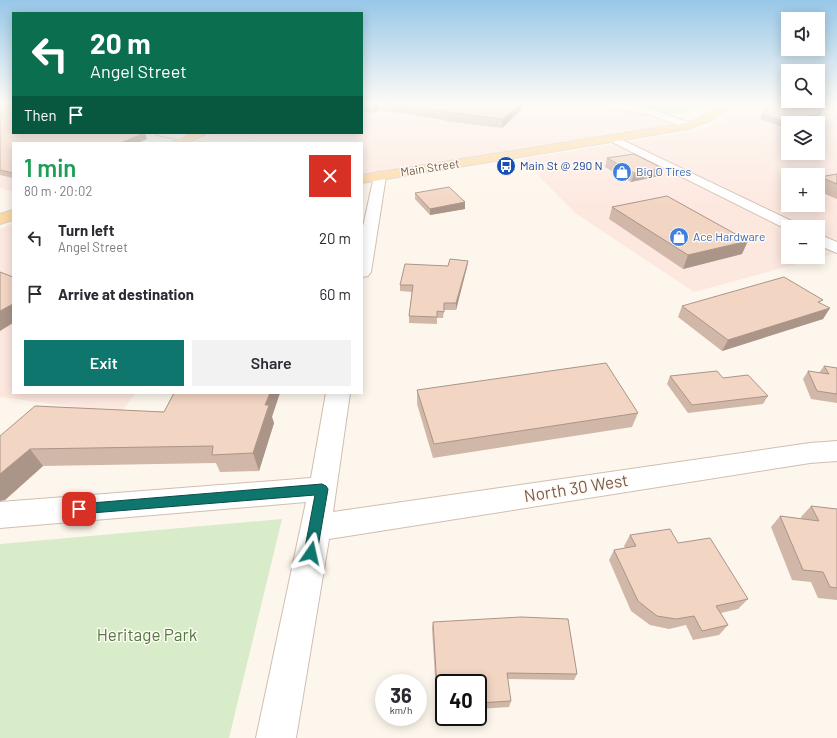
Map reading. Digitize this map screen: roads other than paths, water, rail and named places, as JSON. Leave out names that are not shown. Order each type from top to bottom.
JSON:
[{"type":"main road","name":"Main Street","points":[[363,179],[623,137]]},
{"type":"main road","points":[[180,142],[189,138]]},
{"type":"main road","points":[[0,206],[12,210]]},
{"type":"main road","points":[[0,220],[12,214]]},
{"type":"street","points":[[614,139],[781,221]]},
{"type":"street","points":[[363,267],[380,176]]},
{"type":"street","points":[[825,242],[837,248]]},
{"type":"street","points":[[276,738],[316,528],[338,394]]},
{"type":"street","name":"North 30 West","points":[[316,528],[803,454],[837,451]]},
{"type":"street","points":[[0,515],[322,489]]},
{"type":"place","name":"Main St @ 290 N","points":[[506,166]]},
{"type":"place","name":"Big O Tires","points":[[622,172]]},
{"type":"place","name":"Ace Hardware","points":[[679,237]]},
{"type":"park label","name":"Heritage Park","points":[[147,635]]}]
